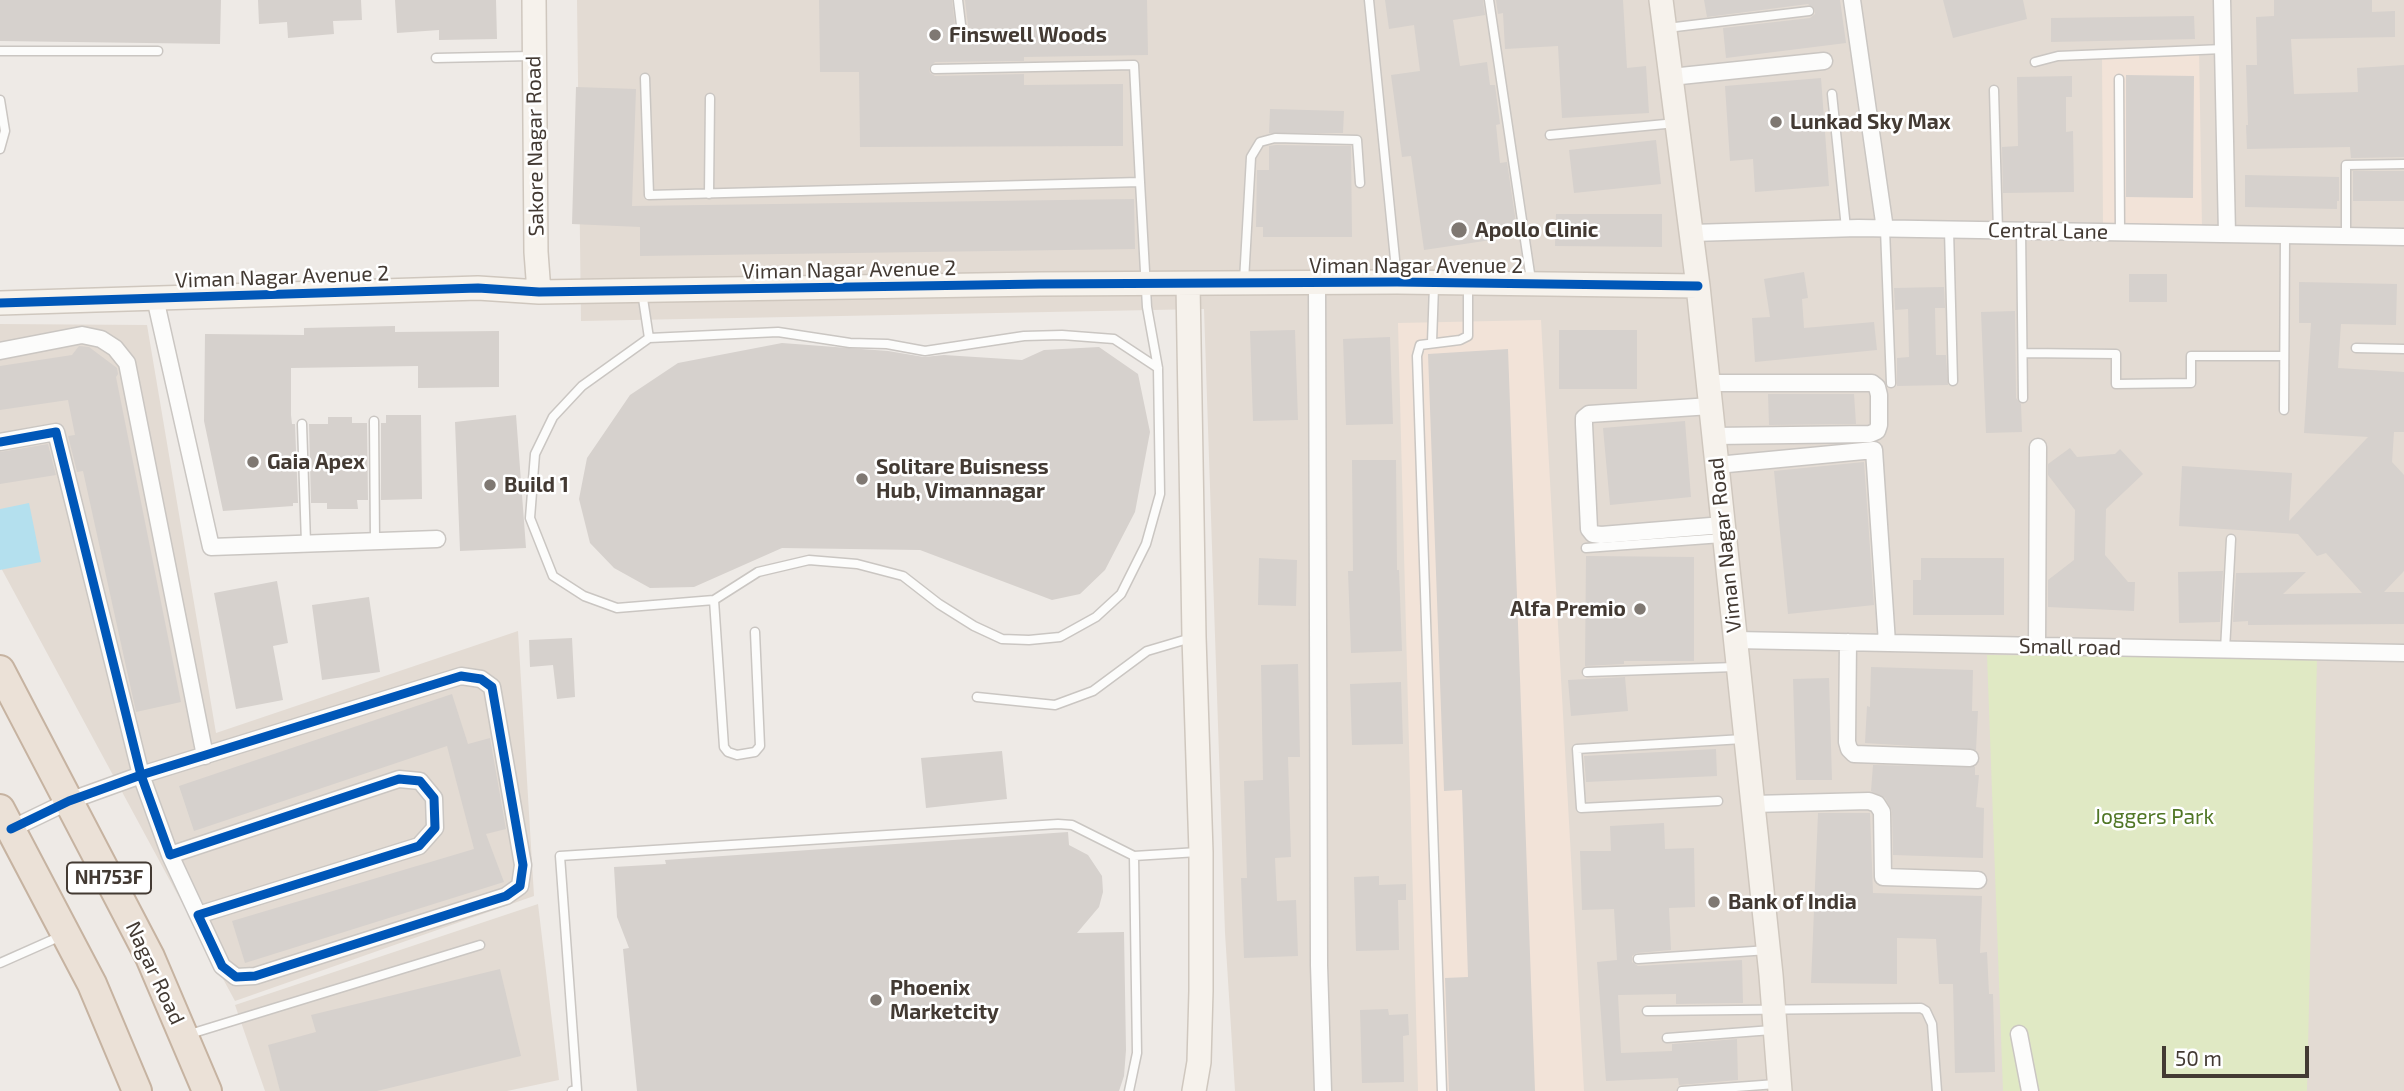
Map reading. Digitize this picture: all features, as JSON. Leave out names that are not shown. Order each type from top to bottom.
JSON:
[{"type":"highway","name":"Nagar Road","points":[[4,687],[69,801],[150,957],[207,1091]]},
{"type":"highway","name":"NH753F","points":[[5,819],[92,984],[137,1091]]},
{"type":"street","name":"Sakore Nagar Road","points":[[534,0],[539,292]]},
{"type":"street","name":"Viman Nagar Road","points":[[1661,0],[1698,286],[1780,1088]]},
{"type":"street","points":[[1852,0],[1885,229]]},
{"type":"street","points":[[2222,0],[2227,234]]},
{"type":"street","points":[[1671,77],[1824,61]]},
{"type":"street","name":"Central Lane","points":[[1692,233],[1846,228],[2404,237]]},
{"type":"street","name":"Viman Nagar Avenue 2","points":[[0,303],[478,288],[539,292],[1397,282],[1698,286]]},
{"type":"street","points":[[1188,284],[1201,852],[1199,1062],[1194,1091]]},
{"type":"street","points":[[1317,284],[1319,951],[1323,1091]]},
{"type":"street","points":[[155,298],[211,547],[437,539]]},
{"type":"street","points":[[0,351],[82,335],[101,339],[115,348],[127,363],[205,756]]},
{"type":"street","points":[[1708,383],[1872,383],[1877,387],[1879,395],[1879,425],[1877,431],[1870,433],[1714,436]]},
{"type":"street","points":[[1711,406],[1589,414],[1584,418],[1589,529],[1593,534],[1601,535],[1724,532]]},
{"type":"street","points":[[0,442],[56,432],[141,775],[170,855],[222,966],[236,977],[255,976],[506,896],[520,886],[523,865],[492,687],[481,679],[461,676],[141,775],[69,801],[5,819]]},
{"type":"street","points":[[2037,646],[2038,447]]},
{"type":"street","points":[[1717,465],[1874,450],[1887,643]]},
{"type":"street","name":"Small road","points":[[1735,640],[2404,653]]},
{"type":"street","points":[[1848,642],[1847,742],[1854,754],[1970,758]]},
{"type":"street","points":[[170,855],[399,779],[420,781],[434,798],[435,828],[419,846],[198,915]]},
{"type":"street","points":[[1753,804],[1870,801],[1877,804],[1882,813],[1883,877],[1978,880]]},
{"type":"street","points":[[2019,1034],[2030,1091]]},
{"type":"lane","points":[[958,0],[962,33]]},
{"type":"lane","points":[[1369,0],[1397,282]]},
{"type":"lane","points":[[1489,0],[1531,283]]},
{"type":"lane","points":[[1664,29],[1810,11]]},
{"type":"lane","points":[[2035,62],[2059,56],[2223,49]]},
{"type":"lane","points":[[0,51],[158,51]]},
{"type":"lane","points":[[436,58],[534,56]]},
{"type":"lane","points":[[935,69],[1134,65],[1145,284],[1158,368],[1160,494],[1146,544],[1121,594],[1096,617],[1060,637],[1028,640],[1002,639],[974,626],[903,576],[857,564],[809,560],[758,572],[714,600],[617,608],[583,596],[552,576],[530,518],[535,454],[552,417],[582,386],[649,338],[778,332],[925,351],[1024,336],[1062,335],[1114,339],[1158,368]]},
{"type":"lane","points":[[645,78],[649,195],[1140,182]]},
{"type":"lane","points":[[2119,79],[2120,233]]},
{"type":"lane","points":[[1994,90],[1998,230]]},
{"type":"lane","points":[[1832,94],[1846,228]]},
{"type":"lane","points":[[709,98],[709,194]]},
{"type":"lane","points":[[0,100],[5,131],[0,149]]},
{"type":"lane","points":[[1550,135],[1677,123]]},
{"type":"lane","points":[[1244,284],[1251,156],[1260,142],[1275,138],[1357,140],[1360,183]]},
{"type":"lane","points":[[2346,236],[2346,165],[2404,164]]},
{"type":"lane","points":[[1885,229],[1891,383]]},
{"type":"lane","points":[[1949,230],[1953,381]]},
{"type":"lane","points":[[2021,231],[2023,398]]},
{"type":"lane","points":[[2284,410],[2285,235]]},
{"type":"lane","points":[[1432,342],[1434,282]]},
{"type":"lane","points":[[1442,1091],[1417,356],[1420,345],[1460,340],[1468,336],[1468,283]]},
{"type":"lane","points":[[642,290],[649,338]]},
{"type":"lane","points":[[2356,348],[2404,349]]},
{"type":"lane","points":[[2023,353],[2116,354],[2116,384],[2191,383],[2191,356],[2284,356]]},
{"type":"lane","points":[[374,421],[375,541]]},
{"type":"lane","points":[[302,424],[306,543]]},
{"type":"lane","points":[[1586,548],[1724,532]]},
{"type":"lane","points":[[2225,650],[2231,539]]},
{"type":"lane","points":[[714,600],[724,747],[728,752],[737,755],[755,752],[760,746],[755,632]]},
{"type":"lane","points":[[977,697],[1055,705],[1093,691],[1147,651],[1194,637]]},
{"type":"lane","points":[[1587,672],[1738,667]]},
{"type":"lane","points":[[1718,801],[1581,808],[1577,749],[1746,738]]},
{"type":"lane","points":[[572,1091],[577,1090],[560,856],[1058,824],[1072,825],[1134,856],[1201,852]]},
{"type":"lane","points":[[1129,1091],[1137,1053],[1134,856]]},
{"type":"lane","points":[[0,963],[65,934]]},
{"type":"lane","points":[[184,1036],[480,945]]},
{"type":"lane","points":[[1638,959],[1768,950]]},
{"type":"lane","points":[[1667,1038],[1774,1019],[1921,1008],[1926,1010],[1932,1024],[1937,1091]]},
{"type":"lane","points":[[1647,1011],[1774,1019]]},
{"type":"lane","points":[[1682,1091],[1780,1088]]},
{"type":"shaded area","points":[[577,0],[2404,0],[2404,1091],[1235,1091],[1225,933],[1204,309],[581,321]]},
{"type":"shaded area","points":[[2199,48],[2202,228],[2103,228],[2102,52]]},
{"type":"shaded area","points":[[1541,320],[1584,1091],[1418,1091],[1398,323]]},
{"type":"shaded area","points":[[0,324],[147,325],[216,733],[518,631],[534,896],[235,1001],[0,566]]},
{"type":"shaded area","points":[[538,904],[559,1080],[507,1091],[265,1091],[235,1005]]},
{"type":"green space","name":"Joggers Park","points":[[1987,655],[2317,659],[2307,1091],[2003,1091]]},
{"type":"water","points":[[29,503],[41,562],[0,570],[0,509]]},
{"type":"building","points":[[0,0],[221,0],[220,44],[0,41]]},
{"type":"building","points":[[258,0],[361,0],[362,20],[333,21],[334,34],[288,38],[287,22],[259,24]]},
{"type":"building","points":[[395,0],[496,0],[497,39],[439,40],[439,30],[397,33]]},
{"type":"building","points":[[819,0],[952,0],[956,34],[962,40],[969,33],[965,0],[1147,0],[1148,55],[935,62],[929,68],[930,73],[935,76],[1024,74],[1024,85],[1123,84],[1123,146],[860,147],[859,72],[820,72]]},
{"type":"building","points":[[1385,0],[1483,0],[1485,15],[1453,20],[1460,66],[1487,62],[1490,85],[1495,85],[1500,124],[1496,125],[1500,163],[1507,162],[1518,236],[1424,250],[1411,156],[1402,157],[1391,75],[1420,71],[1414,25],[1389,29]]},
{"type":"building","points":[[1496,0],[1623,0],[1627,68],[1646,66],[1649,113],[1562,118],[1558,46],[1505,49],[1503,13],[1498,14]]},
{"type":"building","points":[[1704,0],[1840,0],[1846,43],[1726,58],[1723,28],[1810,18],[1815,14],[1815,10],[1808,4],[1707,17]]},
{"type":"building","points":[[1943,0],[2023,0],[2027,19],[1953,38]]},
{"type":"building","points":[[2274,0],[2372,0],[2372,12],[2395,11],[2395,37],[2291,39],[2294,94],[2358,92],[2357,68],[2404,65],[2404,157],[2351,158],[2350,147],[2247,149],[2246,65],[2257,65],[2256,17],[2274,16]]},
{"type":"building","points":[[2194,16],[2195,39],[2051,42],[2051,18]]},
{"type":"building","points":[[2126,75],[2194,76],[2193,198],[2126,197]]},
{"type":"building","points":[[2072,76],[2072,97],[2066,97],[2066,132],[2073,131],[2074,192],[2003,193],[2002,147],[2018,146],[2017,77]]},
{"type":"building","name":"Lunkad Sky Max","points":[[1821,78],[1829,186],[1755,192],[1753,159],[1730,161],[1725,86]]},
{"type":"building","points":[[576,87],[636,89],[632,206],[1134,199],[1135,249],[640,256],[640,227],[572,224]]},
{"type":"building","points":[[1270,109],[1344,111],[1343,133],[1269,133]]},
{"type":"building","points":[[1656,140],[1661,184],[1574,193],[1569,150]]},
{"type":"building","points":[[1269,146],[1351,146],[1352,237],[1263,237],[1263,227],[1256,227],[1257,170],[1269,170]]},
{"type":"building","points":[[2353,171],[2404,171],[2404,201],[2353,201]]},
{"type":"building","points":[[2245,175],[2339,177],[2337,209],[2245,207]]},
{"type":"building","points":[[1556,214],[1662,214],[1662,247],[1555,246]]},
{"type":"building","points":[[1804,272],[1808,298],[1802,299],[1804,328],[1874,322],[1877,350],[1755,362],[1752,318],[1770,317],[1764,279]]},
{"type":"building","points":[[2129,274],[2167,274],[2167,302],[2129,302]]},
{"type":"building","points":[[2299,282],[2397,284],[2396,325],[2341,324],[2338,368],[2404,372],[2404,432],[2394,432],[2392,462],[2404,475],[2404,571],[2384,592],[2404,592],[2404,624],[2248,625],[2248,621],[2233,622],[2236,573],[2306,572],[2283,594],[2362,593],[2326,553],[2317,556],[2298,534],[2179,526],[2182,466],[2292,473],[2289,521],[2368,437],[2304,433],[2311,323],[2299,323]]},
{"type":"building","points":[[1944,287],[1945,308],[1935,308],[1936,355],[1946,355],[1948,385],[1897,386],[1897,358],[1909,357],[1908,309],[1895,310],[1894,288]]},
{"type":"building","points":[[2015,311],[2016,398],[2021,404],[2022,432],[1986,433],[1981,312]]},
{"type":"building","points":[[395,326],[395,332],[499,331],[499,387],[418,388],[418,366],[291,368],[291,415],[292,424],[295,424],[298,503],[293,503],[293,506],[223,511],[204,421],[205,334],[304,335],[304,328]]},
{"type":"building","points":[[1295,330],[1298,420],[1253,421],[1250,331]]},
{"type":"building","points":[[1559,330],[1637,330],[1637,389],[1559,389]]},
{"type":"building","points":[[1390,337],[1393,424],[1346,425],[1343,339]]},
{"type":"building","name":"Solitare Buisness Hub, Vimannagar","points":[[782,343],[888,351],[924,357],[944,355],[1022,360],[1044,350],[1099,347],[1138,374],[1150,432],[1135,512],[1105,570],[1080,594],[1052,600],[920,550],[782,548],[694,587],[650,588],[614,568],[590,543],[579,499],[587,458],[630,395],[678,363]]},
{"type":"building","points":[[79,346],[89,347],[117,368],[116,377],[181,702],[136,712],[83,471],[77,472],[68,436],[75,435],[68,400],[0,410],[0,366],[72,355]]},
{"type":"building","points":[[1508,349],[1535,1091],[1449,1091],[1445,978],[1468,977],[1462,790],[1444,791],[1428,354]]},
{"type":"building","points":[[1768,394],[1854,394],[1856,424],[1769,425]]},
{"type":"building","points":[[386,415],[421,415],[422,499],[381,500],[381,423],[386,423]]},
{"type":"building","name":"Build 1","points":[[516,415],[526,548],[460,551],[455,422]]},
{"type":"building","points":[[328,417],[352,417],[352,423],[367,423],[368,500],[357,500],[358,509],[327,509],[327,503],[311,503],[309,424],[328,424]]},
{"type":"building","points":[[1685,421],[1691,497],[1610,505],[1603,428]]},
{"type":"building","points":[[48,444],[56,475],[0,484],[0,452]]},
{"type":"building","points":[[2070,448],[2077,457],[2115,454],[2120,449],[2143,474],[2106,509],[2105,555],[2128,582],[2135,582],[2134,611],[2048,607],[2048,580],[2074,560],[2075,510],[2048,475],[2048,464]]},
{"type":"building","points":[[1352,460],[1396,460],[1397,570],[1402,651],[1351,653],[1348,571],[1353,571]]},
{"type":"building","points":[[1864,462],[1874,605],[1788,614],[1774,471]]},
{"type":"building","name":"Alfa Premio","points":[[1586,556],[1694,557],[1694,661],[1624,661],[1624,664],[1585,666]]},
{"type":"building","points":[[1259,558],[1297,560],[1296,606],[1258,605]]},
{"type":"building","points":[[1921,558],[2004,558],[2004,615],[1913,615],[1913,580],[1921,580]]},
{"type":"building","points":[[2223,571],[2220,622],[2179,623],[2178,572]]},
{"type":"building","points":[[277,581],[288,643],[273,646],[283,700],[236,709],[214,593]]},
{"type":"building","points":[[369,597],[380,672],[322,680],[312,605]]},
{"type":"building","points":[[572,638],[575,697],[557,699],[553,665],[530,667],[529,640]]},
{"type":"building","points":[[1298,664],[1300,757],[1288,757],[1291,857],[1275,858],[1277,901],[1296,900],[1298,956],[1244,958],[1241,878],[1247,878],[1244,781],[1263,780],[1261,665]]},
{"type":"building","points":[[1871,667],[1973,670],[1972,711],[1978,711],[1976,750],[1865,743],[1867,706],[1870,707]]},
{"type":"building","points":[[1625,677],[1628,711],[1571,716],[1568,680]]},
{"type":"building","points":[[1829,678],[1832,780],[1796,780],[1793,679]]},
{"type":"building","points":[[1401,682],[1403,744],[1352,745],[1350,684]]},
{"type":"building","points":[[452,694],[468,744],[490,738],[506,829],[486,834],[504,882],[245,963],[232,921],[474,849],[447,746],[194,831],[179,786]]},
{"type":"building","points":[[1716,749],[1717,776],[1586,782],[1584,756]]},
{"type":"building","points":[[1002,751],[1007,799],[926,808],[921,758]]},
{"type":"building","points":[[1873,765],[1975,767],[1975,775],[1979,775],[1976,807],[1984,808],[1983,858],[1893,855],[1892,811],[1885,798],[1871,791]]},
{"type":"building","points":[[1818,813],[1870,813],[1873,893],[1982,896],[1980,953],[1987,952],[1989,994],[1993,994],[1995,1072],[1955,1073],[1953,984],[1939,984],[1936,939],[1897,938],[1897,984],[1811,983]]},
{"type":"building","points":[[1664,823],[1665,849],[1694,848],[1695,907],[1669,908],[1671,950],[1637,953],[1632,956],[1632,962],[1638,966],[1742,960],[1743,1003],[1676,1004],[1676,994],[1618,995],[1621,1053],[1672,1051],[1672,1044],[1737,1039],[1738,1080],[1679,1085],[1678,1078],[1606,1081],[1597,962],[1617,960],[1614,909],[1582,910],[1580,851],[1611,851],[1610,826]]},
{"type":"building","name":"Phoenix Marketcity","points":[[1068,832],[1069,845],[1088,855],[1102,876],[1103,892],[1099,907],[1077,933],[1124,932],[1126,1050],[1124,1076],[1119,1091],[637,1091],[623,949],[629,948],[617,917],[614,867],[666,864],[665,860]]},
{"type":"building","points":[[1379,876],[1379,885],[1406,884],[1406,900],[1398,900],[1399,950],[1356,951],[1354,877]]},
{"type":"building","points":[[500,969],[521,1056],[377,1091],[280,1091],[268,1045],[316,1032],[311,1015]]},
{"type":"building","points":[[1388,1009],[1389,1015],[1408,1014],[1409,1035],[1403,1036],[1404,1082],[1362,1083],[1360,1010]]},
{"type":"cycle path","points":[[0,303],[478,288],[539,292],[1040,284],[1397,282],[1698,286]]},
{"type":"cycle path","points":[[0,442],[56,432],[141,775],[461,676],[481,679],[492,687],[523,865],[520,886],[506,896],[255,976],[236,977],[222,966],[198,915],[419,846],[435,828],[434,798],[420,781],[399,779],[170,855],[141,775],[69,801],[11,829]]},
{"type":"place","name":"Finswell Woods","points":[[935,35]]},
{"type":"place","name":"Lunkad Sky Max","points":[[1776,122]]},
{"type":"place","name":"Apollo Clinic","points":[[1459,230]]},
{"type":"place","name":"Gaia Apex","points":[[253,462]]},
{"type":"place","name":"Solitare Buisness Hub, Vimannagar","points":[[862,479]]},
{"type":"place","name":"Build 1","points":[[490,485]]},
{"type":"place","name":"Alfa Premio","points":[[1640,609]]},
{"type":"place","name":"Bank of India","points":[[1714,902]]},
{"type":"place","name":"Phoenix Marketcity","points":[[876,1000]]}]
